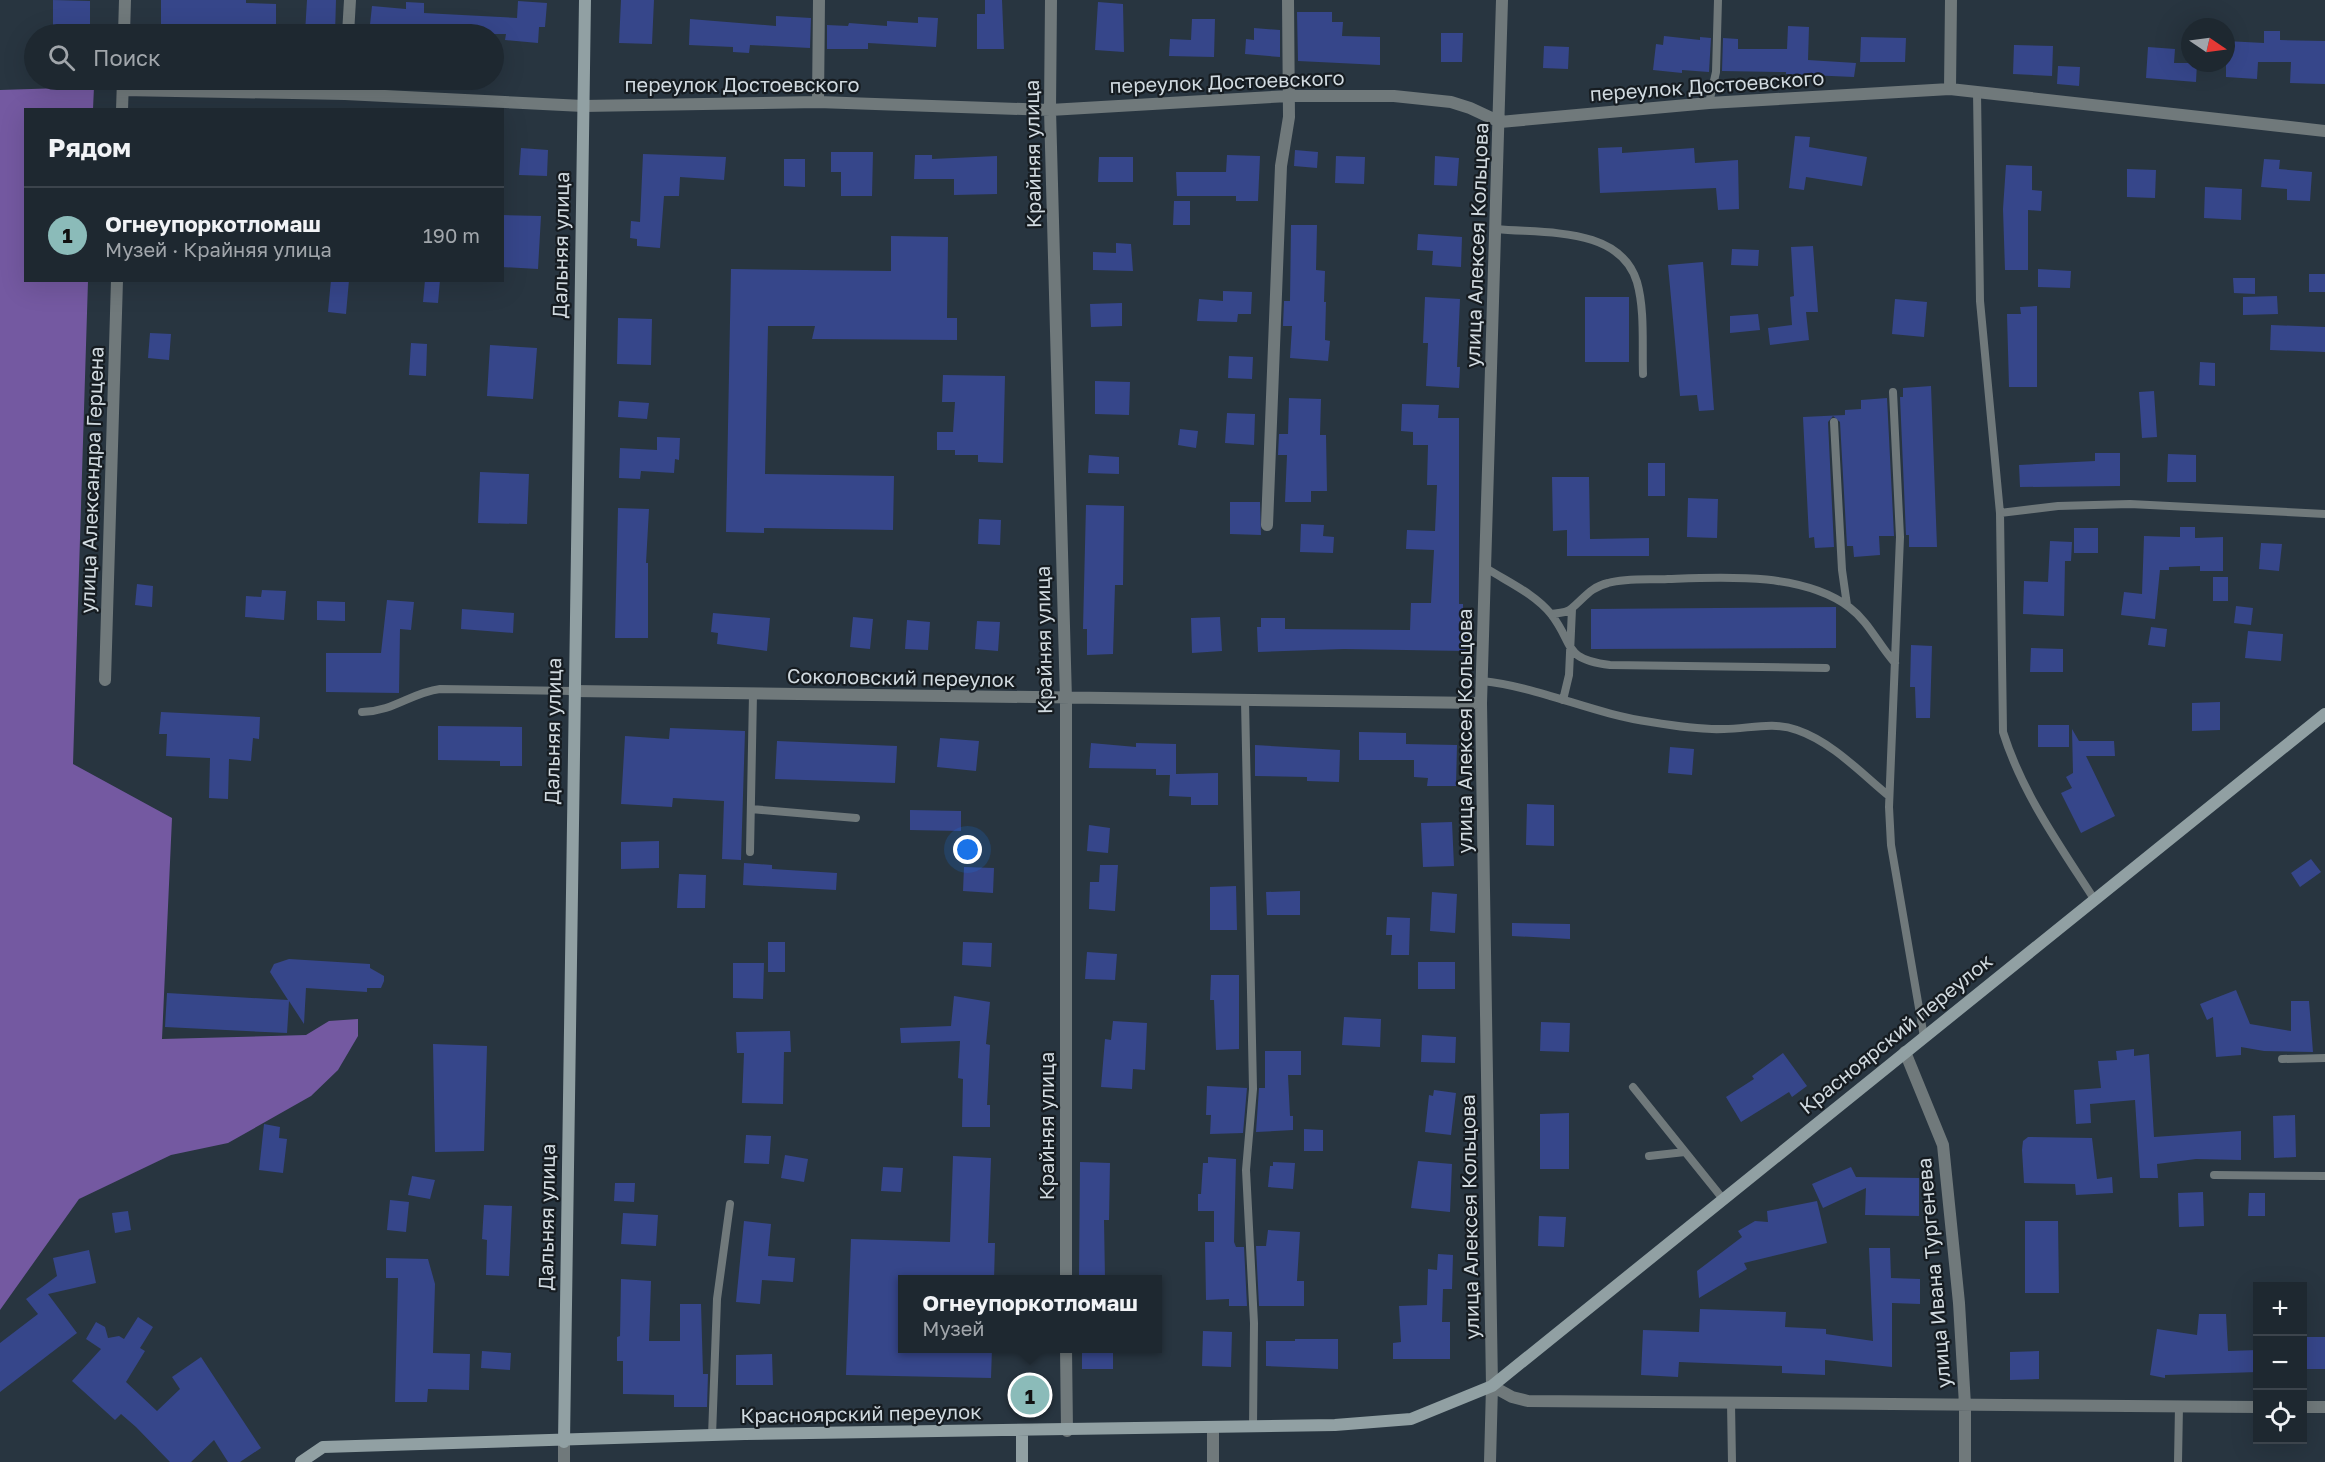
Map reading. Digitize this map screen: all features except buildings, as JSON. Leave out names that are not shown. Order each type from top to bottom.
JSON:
[{"type":"main road","name":"Дальняя улица","points":[[564,1442],[573,691],[585,0]]},
{"type":"main road","name":"Красноярский переулок","points":[[302,1462],[323,1447],[564,1442],[712,1436],[1335,1425],[1411,1419],[1492,1386],[2325,714]]},
{"type":"main road","points":[[1022,1432],[1022,1462]]},
{"type":"street","points":[[124,24],[125,0]]},
{"type":"street","points":[[349,24],[350,0]]},
{"type":"street","points":[[818,102],[819,0]]},
{"type":"street","name":"Крайняя улица","points":[[1051,0],[1050,110],[1066,700],[1066,1275]]},
{"type":"street","points":[[1267,525],[1281,166],[1289,96],[1288,0]]},
{"type":"street","name":"улица Алексея Кольцова","points":[[1490,1462],[1492,1386],[1481,703],[1497,229],[1502,0]]},
{"type":"street","points":[[1950,89],[1951,0]]},
{"type":"street","name":"переулок Достоевского","points":[[246,90],[583,106],[818,102],[1050,110],[1289,96],[1394,96],[1431,99],[1470,108],[1500,122],[1709,103],[1950,89],[2325,131]]},
{"type":"street","points":[[122,108],[123,90]]},
{"type":"street","points":[[345,90],[345,94]]},
{"type":"street","name":"улица Александра Герцена","points":[[105,680],[117,282]]},
{"type":"street","name":"Соколовский переулок","points":[[573,691],[1066,700],[1481,703]]},
{"type":"street","name":"улица Ивана Тургенева","points":[[1905,1052],[1943,1145],[1959,1303],[1965,1405],[1965,1462]]},
{"type":"street","points":[[1066,1353],[1066,1431]]},
{"type":"street","points":[[1492,1386],[1512,1397],[1528,1401],[2253,1407]]},
{"type":"street","points":[[2307,1407],[2325,1407]]},
{"type":"street","points":[[1213,1427],[1214,1462]]},
{"type":"street","name":"Дальняя улица","points":[[564,1442],[564,1462]]},
{"type":"lane","points":[[1709,103],[1716,72],[1718,0]]},
{"type":"lane","points":[[1977,92],[1980,301],[2000,513],[2004,732],[2013,763],[2048,826],[2094,899]]},
{"type":"lane","points":[[1497,229],[1600,241],[1614,248],[1624,257],[1637,281],[1640,298],[1643,374]]},
{"type":"lane","points":[[1893,392],[1900,537],[1889,796],[1891,845],[1924,1037]]},
{"type":"lane","points":[[1834,422],[1842,570],[1847,606]]},
{"type":"lane","points":[[2000,513],[2058,506],[2130,504],[2325,514]]},
{"type":"lane","points":[[1486,568],[1525,592],[1551,614],[1571,651],[1587,661],[1610,665],[1826,668]]},
{"type":"lane","points":[[1551,614],[1572,609],[1590,590],[1610,582],[1742,578],[1781,581],[1817,592],[1847,606],[1867,622],[1895,663]]},
{"type":"lane","points":[[1563,700],[1569,675],[1572,609]]},
{"type":"lane","points":[[1482,681],[1517,686],[1624,718],[1711,729],[1777,725],[1794,729],[1832,749],[1889,796]]},
{"type":"lane","points":[[362,712],[396,706],[422,692],[440,689],[573,691]]},
{"type":"lane","points":[[750,852],[753,694]]},
{"type":"lane","points":[[1245,701],[1253,1089],[1246,1170],[1254,1323],[1253,1427]]},
{"type":"lane","points":[[751,809],[856,818]]},
{"type":"lane","points":[[2282,1059],[2325,1058]]},
{"type":"lane","points":[[1633,1087],[1723,1199]]},
{"type":"lane","points":[[1649,1156],[1685,1152]]},
{"type":"lane","points":[[2214,1175],[2325,1176]]},
{"type":"lane","points":[[712,1436],[717,1299],[730,1204]]},
{"type":"lane","points":[[1731,1403],[1732,1462]]},
{"type":"lane","points":[[2178,1462],[2179,1406]]},
{"type":"shaded area","points":[[0,90],[94,90],[93,108],[24,108],[24,282],[88,282],[73,764],[172,818],[162,1039],[306,1035],[329,1021],[358,1019],[358,1036],[338,1070],[311,1096],[228,1143],[171,1155],[79,1199],[0,1310]]},
{"type":"place","name":"Огнеупоркотломаш","points":[[1030,1395]]}]
